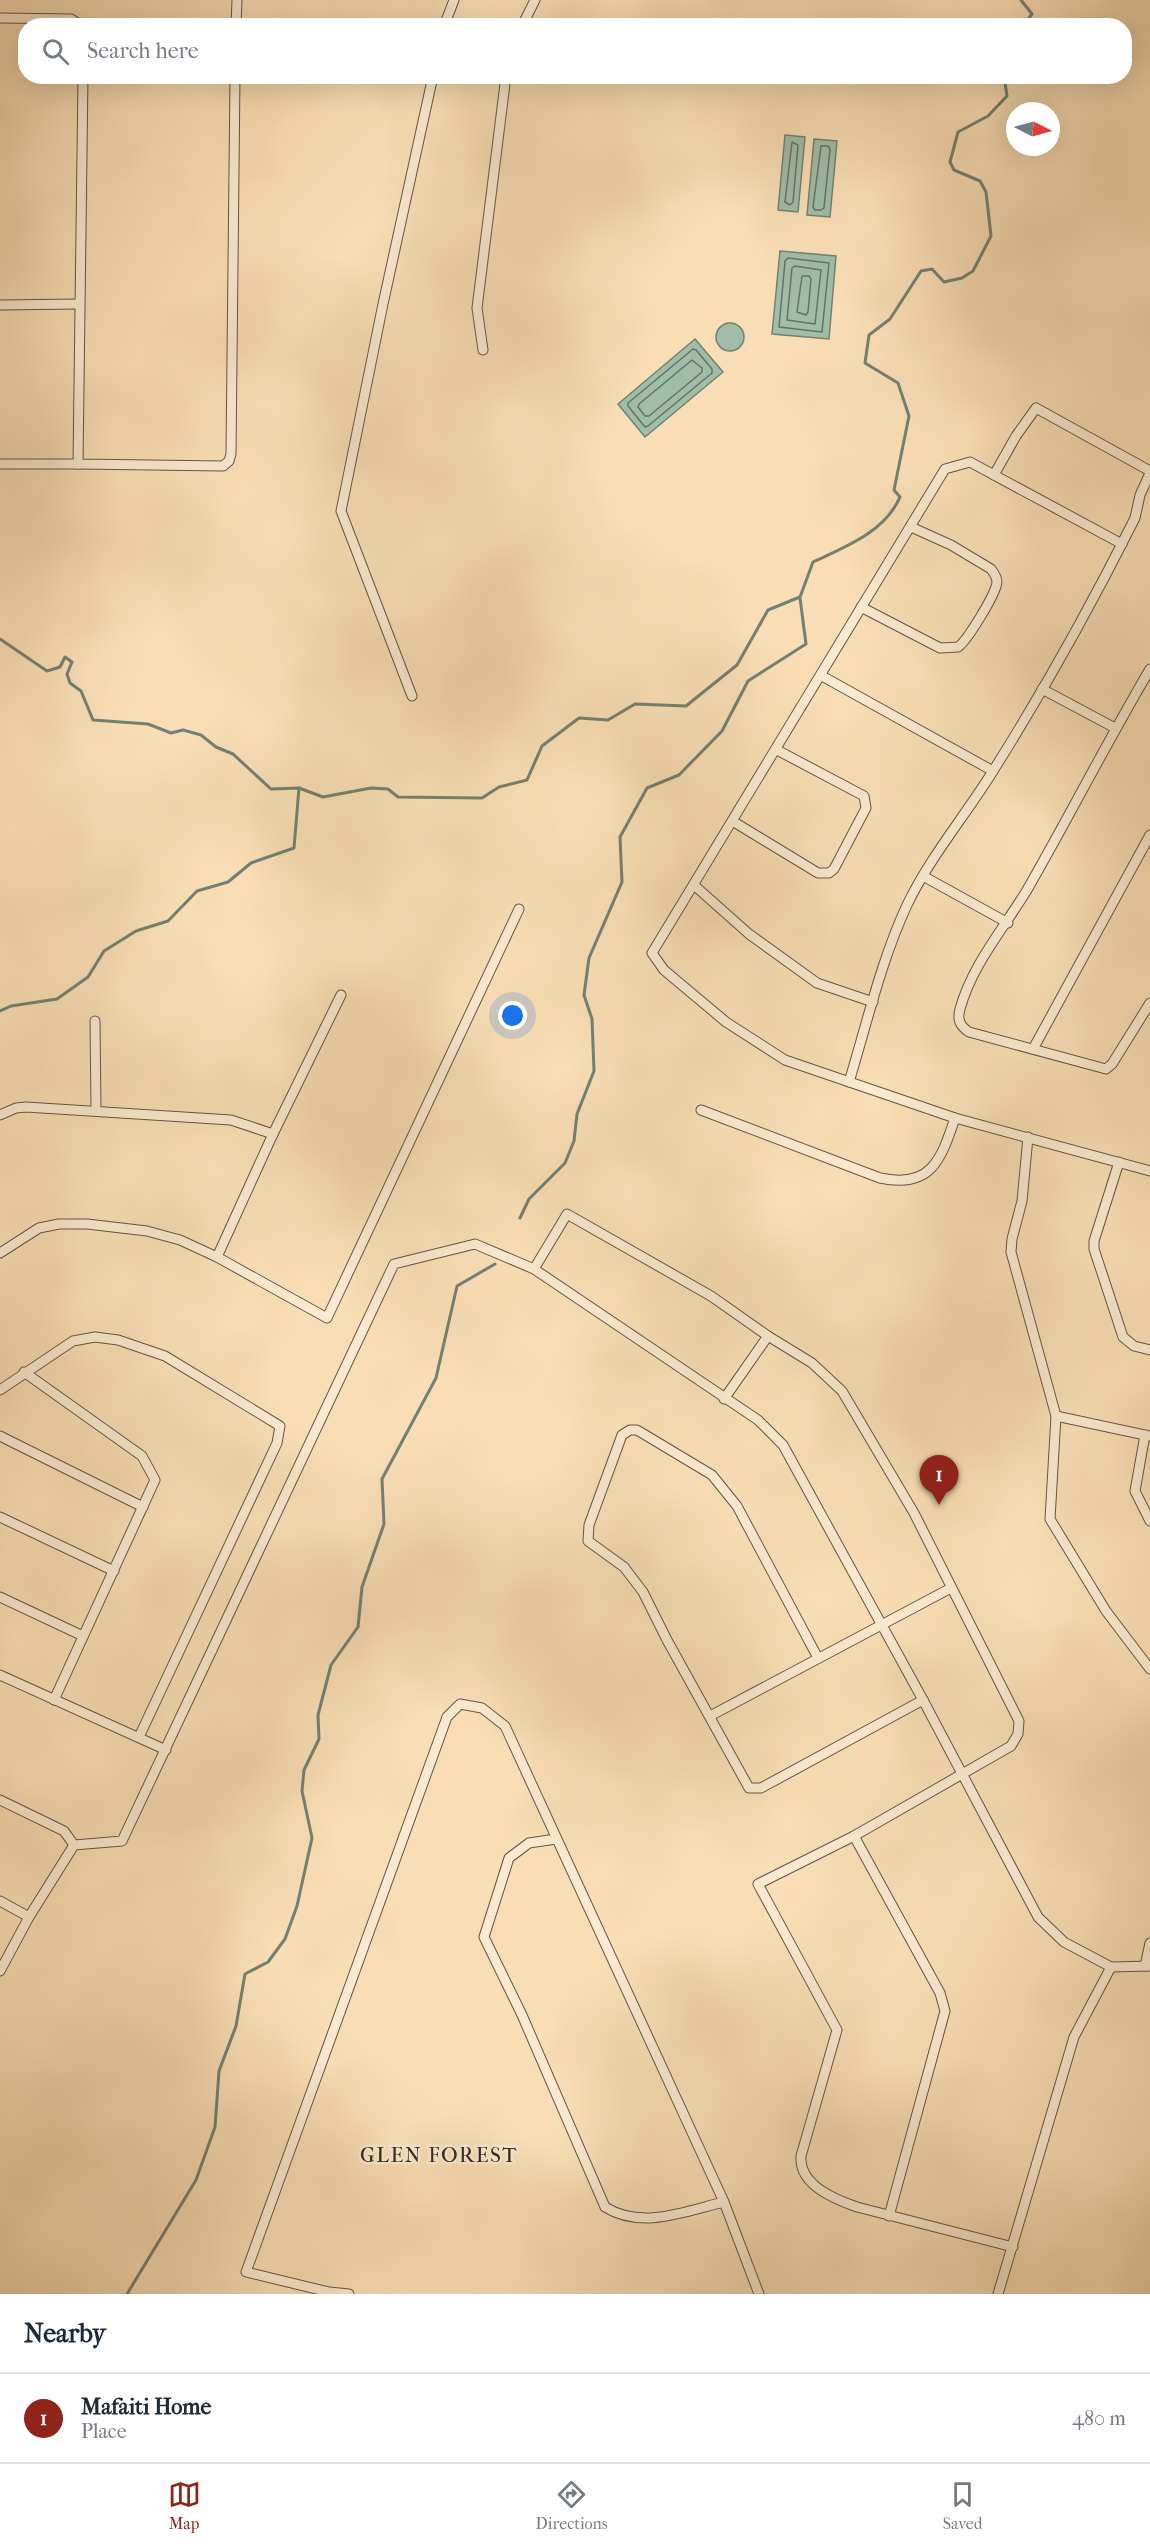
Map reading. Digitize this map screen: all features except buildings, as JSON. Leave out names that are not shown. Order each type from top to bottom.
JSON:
[{"type":"street","points":[[236,18],[237,0]]},
{"type":"street","points":[[447,18],[454,0]]},
{"type":"street","points":[[526,18],[535,0]]},
{"type":"street","points":[[0,18],[18,18]]},
{"type":"street","points":[[78,464],[78,304],[83,84]]},
{"type":"street","points":[[0,464],[223,466],[229,461],[231,454],[236,84]]},
{"type":"street","points":[[412,696],[341,511],[431,84]]},
{"type":"street","points":[[483,350],[477,308],[484,235],[505,84]]},
{"type":"street","points":[[0,305],[78,304]]},
{"type":"street","points":[[849,1082],[894,933],[923,876],[993,771],[1042,689],[1135,518],[1140,495],[1150,472],[1036,408],[1016,436],[994,475]]},
{"type":"street","points":[[1122,544],[970,462],[945,469],[734,822],[652,953],[664,970],[726,1022],[785,1060],[955,1118],[1150,1171]]},
{"type":"street","points":[[861,607],[940,648],[957,647],[974,628],[996,585],[995,575],[991,569],[951,545],[911,527]]},
{"type":"street","points":[[1150,669],[1115,728],[1065,825],[1008,923],[972,976],[959,1012],[959,1020],[962,1027],[969,1032],[1102,1069],[1109,1068],[1150,1003]]},
{"type":"street","points":[[822,676],[993,771]]},
{"type":"street","points":[[1042,689],[1115,728]]},
{"type":"street","points":[[734,822],[818,873],[824,874],[834,869],[866,808],[864,796],[777,750]]},
{"type":"street","points":[[1033,1048],[1150,835]]},
{"type":"street","points":[[923,876],[1008,923]]},
{"type":"street","points":[[695,886],[749,934],[811,979],[826,987],[873,1002]]},
{"type":"street","points":[[0,1253],[39,1228],[59,1224],[87,1224],[147,1231],[180,1240],[217,1257],[327,1318],[519,909]]},
{"type":"street","points":[[217,1257],[273,1134],[341,995]]},
{"type":"street","points":[[95,1021],[96,1110]]},
{"type":"street","points":[[0,1115],[16,1108],[26,1107],[96,1110],[231,1120],[273,1134]]},
{"type":"street","points":[[700,1110],[880,1178],[905,1181],[925,1174],[940,1159],[955,1118]]},
{"type":"street","points":[[1028,1137],[1022,1201],[1011,1252],[1056,1416],[1050,1519],[1106,1611],[1150,1669]]},
{"type":"street","points":[[1119,1162],[1096,1230],[1094,1249],[1123,1337],[1134,1346],[1150,1350]]},
{"type":"street","points":[[534,1269],[567,1214],[711,1296],[768,1336],[812,1363],[842,1391],[914,1513],[1019,1721],[1018,1734],[1011,1746],[854,1836],[758,1884],[837,2030],[801,2163],[815,2185],[834,2199],[889,2216],[1013,2247]]},
{"type":"street","points":[[74,1845],[122,1842],[394,1264],[475,1244],[534,1269],[758,1420],[783,1445],[923,1700],[1038,1917],[1064,1942],[1111,1967],[1148,1966],[1150,1943]]},
{"type":"street","points":[[724,1399],[768,1336]]},
{"type":"street","points":[[0,1390],[73,1341],[95,1337],[118,1340],[165,1356],[280,1426],[277,1443],[139,1737]]},
{"type":"street","points":[[24,1372],[142,1456],[155,1480],[54,1700]]},
{"type":"street","points":[[1056,1416],[1148,1436],[1135,1491],[1150,1521]]},
{"type":"street","points":[[818,1658],[737,1506],[721,1485],[712,1475],[637,1430],[630,1430],[620,1438],[589,1525],[587,1537],[590,1544],[624,1567],[643,1592],[749,1788],[758,1789],[923,1700]]},
{"type":"street","points":[[0,1436],[143,1507]]},
{"type":"street","points":[[0,1517],[114,1571]]},
{"type":"street","points":[[710,1716],[951,1588]]},
{"type":"street","points":[[0,1597],[83,1636]]},
{"type":"street","points":[[0,1675],[166,1750]]},
{"type":"street","points":[[349,2294],[329,2293],[246,2272],[447,1717],[460,1704],[482,1708],[505,1726],[724,2202],[759,2294]]},
{"type":"street","points":[[0,1800],[64,1831],[74,1845]]},
{"type":"street","points":[[854,1836],[940,1993],[945,2011],[889,2216]]},
{"type":"street","points":[[556,1839],[528,1843],[509,1858],[484,1937],[522,2015],[605,2207],[618,2215],[650,2219],[724,2202]]},
{"type":"street","points":[[0,1971],[29,1917],[74,1845]]},
{"type":"street","points":[[0,1901],[29,1917]]},
{"type":"street","points":[[998,2294],[1074,2037],[1111,1967]]},
{"type":"water","points":[[785,135],[805,137],[798,212],[778,210]]},
{"type":"water","points":[[814,139],[837,141],[830,217],[807,215]]},
{"type":"water","points":[[780,251],[836,256],[829,339],[772,334]]},
{"type":"water","points":[[730,323],[740,327],[744,337],[740,347],[730,351],[720,347],[716,337],[720,327]]},
{"type":"water","points":[[695,339],[723,372],[645,437],[618,404]]},
{"type":"waterway","points":[[1021,0],[1032,14],[1029,18]]},
{"type":"waterway","points":[[0,639],[47,671],[60,667],[65,657],[72,662],[67,674],[70,683],[81,691],[93,720],[148,724],[171,733],[183,730],[201,735],[216,747],[233,754],[271,789],[299,788],[323,797],[371,788],[388,789],[398,797],[482,798],[499,787],[527,780],[542,746],[579,718],[608,720],[635,704],[686,706],[737,665],[768,610],[800,597],[813,562],[851,544],[874,529],[885,520],[900,497],[894,490],[909,416],[898,383],[865,363],[869,335],[890,319],[921,271],[932,269],[944,282],[962,278],[973,271],[991,236],[986,192],[980,181],[954,170],[950,162],[958,132],[988,116],[1007,96],[1005,84]]},
{"type":"waterway","points":[[520,1218],[529,1199],[565,1163],[574,1141],[577,1114],[594,1071],[592,1019],[584,995],[589,958],[622,882],[620,837],[647,788],[679,775],[722,731],[748,681],[806,644],[800,598]]},
{"type":"waterway","points":[[0,1011],[11,1006],[57,999],[88,977],[104,951],[136,931],[168,921],[197,891],[228,882],[251,863],[294,848],[299,788]]},
{"type":"waterway","points":[[127,2294],[196,2180],[215,2127],[219,2071],[236,2026],[245,1974],[268,1962],[285,1939],[297,1906],[312,1838],[302,1791],[304,1770],[319,1739],[318,1715],[331,1665],[358,1627],[362,1587],[384,1524],[382,1479],[436,1378],[457,1286],[495,1264]]},
{"type":"place","name":"Mafaiti Home","points":[[939,1505]]},
{"type":"district","name":"GLEN FOREST","points":[[439,2155]]}]
